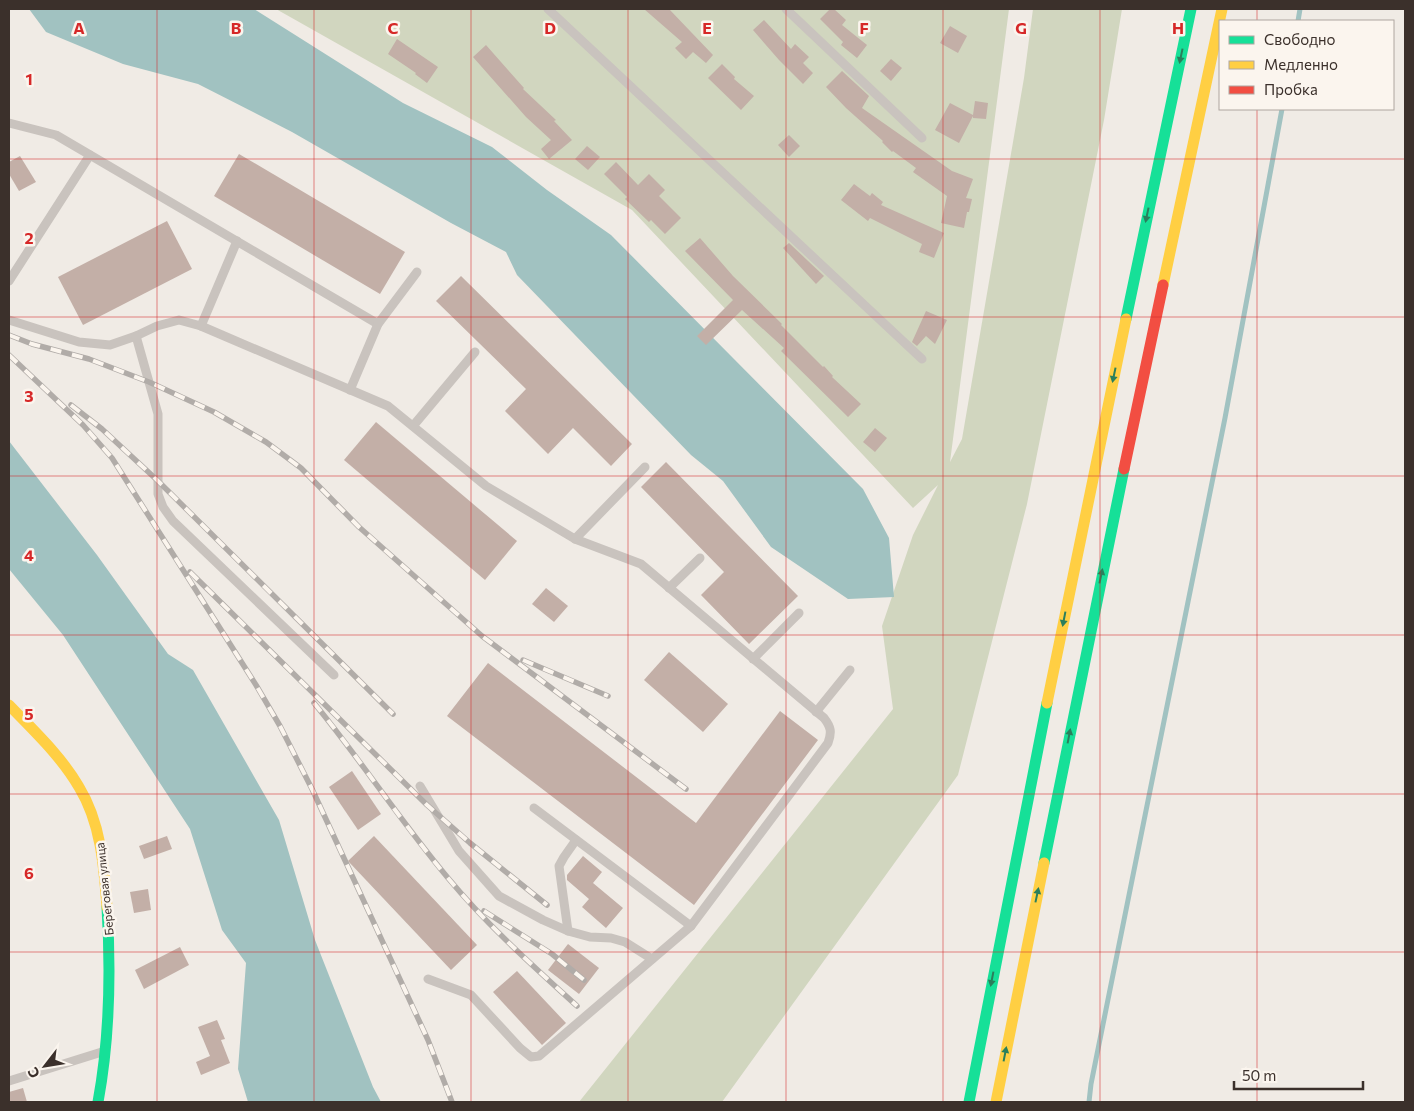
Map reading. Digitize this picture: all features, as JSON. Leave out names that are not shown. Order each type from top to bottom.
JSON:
[{"type":"main road","points":[[965,1098],[980,1045],[1074,571],[1191,9]]},
{"type":"main road","points":[[996,1102],[1103,567],[1219,23]]},
{"type":"main road","name":"Береговая улица","points":[[9,705],[45,743],[74,779],[95,821],[104,868],[111,985],[107,1050],[98,1102]]},
{"type":"lane","points":[[548,9],[922,359]]},
{"type":"lane","points":[[786,9],[922,138]]},
{"type":"lane","points":[[9,122],[56,135],[378,324]]},
{"type":"lane","points":[[9,281],[90,155]]},
{"type":"lane","points":[[201,326],[237,241]]},
{"type":"lane","points":[[350,390],[378,324],[417,272]]},
{"type":"lane","points":[[9,320],[79,342],[110,345],[157,326],[179,320],[201,326],[388,406],[486,486],[574,539],[641,564],[816,712],[830,726],[831,734],[828,743],[691,926],[539,1056],[531,1057],[520,1048],[471,996],[428,979]]},
{"type":"lane","points":[[136,336],[158,414],[157,480],[158,494],[163,507],[173,520],[334,675]]},
{"type":"lane","points":[[413,426],[475,352]]},
{"type":"lane","points":[[574,539],[645,467]]},
{"type":"lane","points":[[670,588],[700,558]]},
{"type":"lane","points":[[753,659],[799,613]]},
{"type":"lane","points":[[816,712],[850,670]]},
{"type":"lane","points":[[420,786],[459,851],[500,896],[543,920],[568,931],[590,937],[611,938],[625,942],[652,960]]},
{"type":"lane","points":[[534,808],[691,926]]},
{"type":"lane","points":[[568,931],[560,866],[576,840]]},
{"type":"lane","points":[[9,1081],[107,1050]]},
{"type":"green space","points":[[276,9],[1009,9],[950,462],[962,439],[1024,78],[1033,9],[1122,9],[1104,120],[1027,504],[958,775],[722,1102],[579,1102],[893,709],[882,626],[913,535],[938,485],[913,508],[632,210]]},
{"type":"water","points":[[29,9],[254,9],[403,103],[492,147],[547,190],[611,235],[863,489],[889,538],[894,597],[848,599],[771,547],[723,481],[691,455],[517,275],[506,252],[451,223],[292,132],[198,84],[123,64],[46,32]]},
{"type":"water","points":[[9,441],[97,555],[168,654],[193,670],[279,820],[315,940],[373,1087],[381,1102],[248,1102],[238,1069],[246,963],[222,930],[190,829],[63,635],[9,569]]},
{"type":"building","points":[[644,9],[669,9],[713,55],[706,63],[693,52],[686,59],[675,48],[682,42]]},
{"type":"building","points":[[830,9],[834,9],[846,20],[842,25],[867,45],[857,58],[841,45],[843,42],[820,19]]},
{"type":"building","points":[[764,20],[791,49],[795,44],[809,57],[803,63],[813,73],[803,84],[753,30]]},
{"type":"building","points":[[950,26],[967,36],[958,53],[940,43]]},
{"type":"building","points":[[397,39],[438,67],[427,83],[388,54]]},
{"type":"building","points":[[486,45],[523,89],[556,120],[554,121],[572,140],[549,159],[541,149],[551,140],[526,117],[473,57]]},
{"type":"building","points":[[891,59],[902,68],[891,81],[880,71]]},
{"type":"building","points":[[722,64],[735,77],[734,79],[754,96],[741,110],[708,78]]},
{"type":"building","points":[[842,71],[869,96],[862,108],[952,171],[973,179],[966,198],[972,199],[964,228],[941,223],[947,196],[913,172],[916,168],[892,152],[883,141],[826,87]]},
{"type":"building","points":[[975,101],[988,103],[986,119],[973,118],[973,116],[959,143],[935,130],[950,103],[973,115]]},
{"type":"building","points":[[789,135],[800,146],[789,157],[778,145]]},
{"type":"building","points":[[587,146],[600,157],[588,170],[575,159]]},
{"type":"building","points":[[239,154],[405,252],[380,294],[214,196]]},
{"type":"building","points":[[20,156],[36,182],[19,191],[9,174],[9,162]]},
{"type":"building","points":[[616,162],[638,185],[649,174],[665,190],[659,196],[681,218],[665,234],[651,220],[649,222],[625,199],[627,197],[604,174]]},
{"type":"building","points":[[854,184],[870,196],[872,193],[883,202],[881,205],[944,233],[934,258],[919,252],[922,244],[870,218],[868,221],[841,200]]},
{"type":"building","points":[[167,221],[192,269],[83,325],[58,277]]},
{"type":"building","points":[[700,238],[733,276],[861,404],[848,417],[781,351],[784,348],[742,310],[706,345],[697,336],[733,300],[685,251]]},
{"type":"building","points":[[789,243],[824,276],[816,284],[783,248]]},
{"type":"building","points":[[461,276],[632,444],[611,466],[573,428],[548,454],[505,411],[526,389],[436,301]]},
{"type":"building","points":[[926,311],[947,320],[935,344],[926,336],[917,346],[912,342]]},
{"type":"building","points":[[376,422],[517,541],[485,580],[344,460]]},
{"type":"building","points":[[875,428],[887,438],[875,452],[863,442]]},
{"type":"building","points":[[666,462],[798,596],[749,644],[701,595],[724,572],[641,487]]},
{"type":"building","points":[[546,588],[568,606],[554,622],[532,604]]},
{"type":"building","points":[[669,652],[728,704],[703,732],[644,680]]},
{"type":"building","points":[[488,663],[696,823],[780,711],[818,740],[694,905],[447,716]]},
{"type":"building","points":[[352,771],[381,814],[358,830],[329,787]]},
{"type":"building","points":[[167,836],[172,849],[144,859],[139,846]]},
{"type":"building","points":[[374,836],[477,945],[451,970],[348,861]]},
{"type":"building","points":[[583,856],[602,872],[593,883],[623,908],[606,928],[582,907],[589,899],[567,880],[567,875]]},
{"type":"building","points":[[148,889],[151,910],[134,913],[130,892]]},
{"type":"building","points":[[568,944],[599,968],[579,994],[548,970]]},
{"type":"building","points":[[180,947],[189,965],[144,989],[135,970]]},
{"type":"building","points":[[517,971],[566,1023],[542,1045],[493,992]]},
{"type":"building","points":[[217,1020],[225,1039],[221,1040],[230,1063],[201,1075],[196,1062],[210,1056],[198,1027]]},
{"type":"building","points":[[23,1088],[27,1102],[9,1102],[9,1092]]},
{"type":"waterway","points":[[1298,20],[1300,9]]},
{"type":"waterway","points":[[1089,1102],[1091,1084],[1225,418],[1282,110]]},
{"type":"railway","points":[[9,335],[32,344],[89,359],[149,382],[214,412],[266,442],[301,468],[359,527],[482,636],[686,789]]},
{"type":"railway","points":[[9,355],[83,425],[112,458],[256,685],[280,726],[312,789],[428,1040],[452,1102]]},
{"type":"railway","points":[[71,405],[102,429],[157,480],[393,714]]},
{"type":"railway","points":[[190,572],[427,805],[470,843],[547,905]]},
{"type":"railway","points":[[523,660],[608,696]]},
{"type":"railway","points":[[314,703],[431,857],[463,895],[510,944],[577,1006]]},
{"type":"railway","points":[[484,911],[552,954],[584,980]]},
{"type":"traffic: fast","points":[[1126,319],[1191,9]]},
{"type":"traffic: fast","points":[[1044,863],[1124,469]]},
{"type":"traffic: fast","points":[[969,1102],[1047,703]]},
{"type":"traffic: fast","points":[[98,1102],[107,1029],[109,956],[107,907]]},
{"type":"traffic: slow","points":[[1220,20],[1222,9]]},
{"type":"traffic: slow","points":[[1163,285],[1219,23]]},
{"type":"traffic: slow","points":[[1047,703],[1126,319]]},
{"type":"traffic: slow","points":[[9,705],[56,754],[72,776],[86,801],[97,830],[100,845],[107,907]]},
{"type":"traffic: slow","points":[[996,1102],[1044,863]]},
{"type":"traffic: jam","points":[[1124,469],[1163,285]]}]
